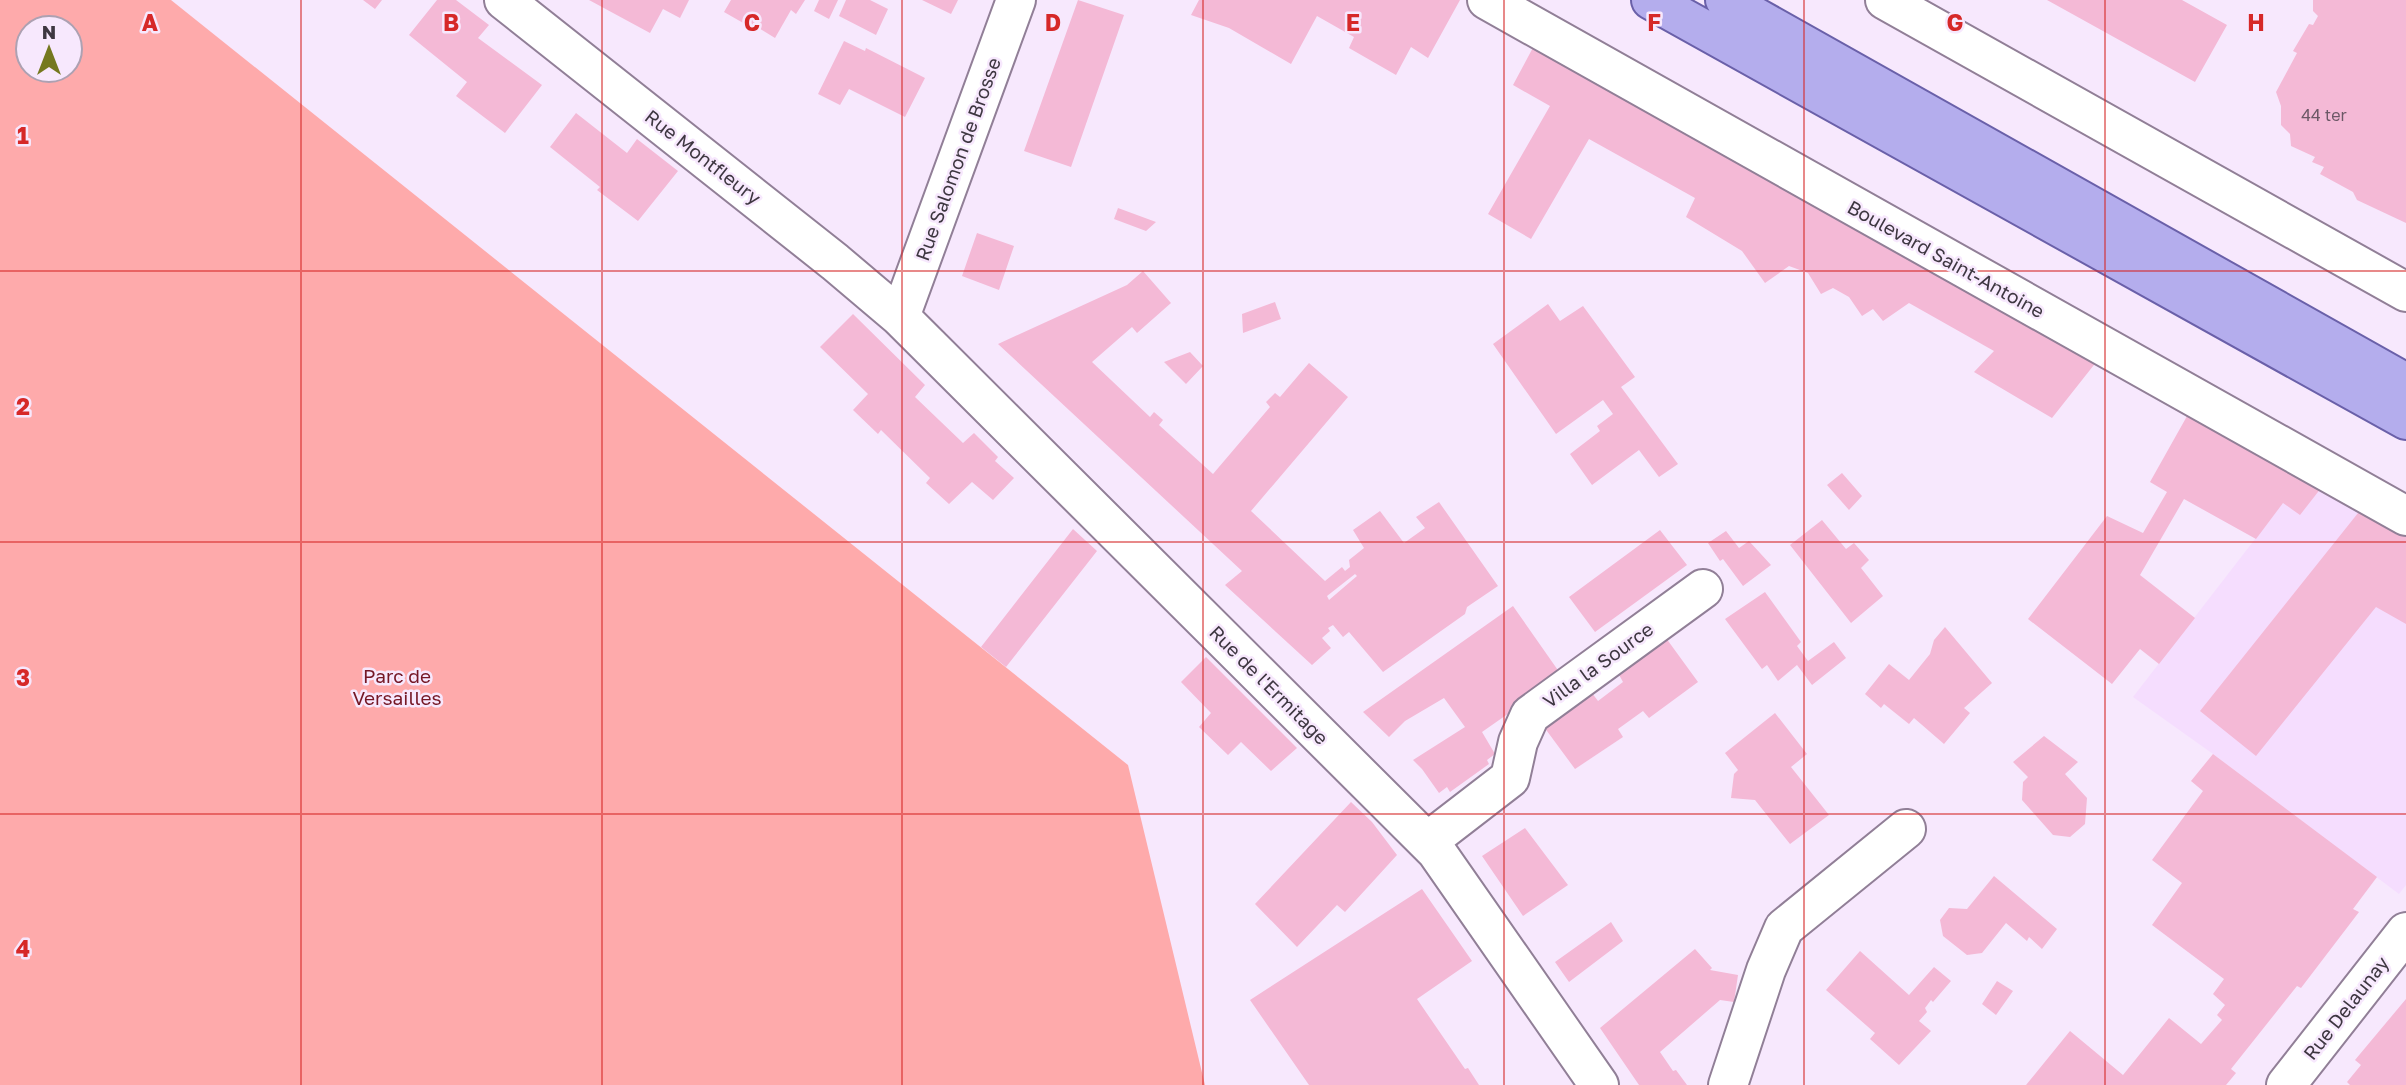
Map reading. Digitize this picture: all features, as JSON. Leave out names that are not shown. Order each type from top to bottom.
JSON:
[{"type":"main road","points":[[1651,0],[2406,420]]},
{"type":"main road","points":[[1725,0],[2406,383]]},
{"type":"street","name":"Rue Montfleury","points":[[505,0],[825,253],[900,317]]},
{"type":"street","name":"Rue Salomon de Brosse","points":[[900,317],[1016,0]]},
{"type":"street","name":"Boulevard Saint-Antoine","points":[[1487,0],[2406,516]]},
{"type":"street","points":[[1885,0],[2406,292]]},
{"type":"street","name":"Rue de l'Ermitage","points":[[900,317],[1436,851],[1599,1085]]},
{"type":"street","name":"Villa la Source","points":[[1427,842],[1510,778],[1518,743],[1530,715],[1703,589]]},
{"type":"street","points":[[1728,1085],[1766,970],[1784,928],[1906,830]]},
{"type":"street","name":"Rue Delaunay","points":[[2290,1083],[2406,932]]},
{"type":"shaded area","points":[[2306,473],[2406,525],[2406,885],[2399,894],[2133,697]]},
{"type":"green space","name":"Parc de Versailles","points":[[0,0],[171,0],[1128,765],[1205,1085],[0,1085]]},
{"type":"building","points":[[363,0],[382,0],[375,9]]},
{"type":"building","points":[[437,0],[456,0],[489,25],[478,38],[542,85],[505,133],[456,96],[467,82],[409,35]]},
{"type":"building","points":[[589,0],[689,0],[680,18],[663,9],[650,33]]},
{"type":"building","points":[[731,0],[805,0],[796,14],[791,10],[775,38],[747,21],[745,24],[724,12]]},
{"type":"building","points":[[819,0],[838,0],[829,19],[814,11]]},
{"type":"building","points":[[846,0],[870,0],[888,9],[876,35],[839,16]]},
{"type":"building","points":[[922,0],[958,0],[951,14]]},
{"type":"building","points":[[1078,0],[1124,15],[1071,167],[1024,151]]},
{"type":"building","points":[[1199,0],[1460,0],[1428,58],[1411,47],[1396,75],[1349,48],[1354,37],[1317,16],[1291,64],[1229,28],[1191,15]]},
{"type":"building","points":[[2047,0],[2182,0],[2227,25],[2195,82]]},
{"type":"building","points":[[2313,0],[2406,0],[2406,223],[2357,200],[2353,192],[2320,174],[2324,167],[2312,162],[2315,157],[2291,146],[2290,134],[2281,125],[2281,106],[2276,92],[2297,53],[2293,51],[2309,24],[2313,25],[2318,16],[2313,11]]},
{"type":"building","points":[[1537,40],[1684,122],[1679,131],[1847,224],[2101,356],[2052,418],[1974,372],[1994,351],[1909,303],[1883,321],[1873,309],[1862,316],[1849,297],[1833,288],[1821,294],[1808,273],[1789,266],[1765,283],[1742,251],[1686,217],[1695,198],[1589,139],[1531,239],[1488,214],[1550,106],[1513,85]]},
{"type":"building","points":[[844,41],[865,51],[866,48],[925,78],[905,117],[849,89],[840,105],[818,94]]},
{"type":"building","points":[[576,113],[627,153],[637,139],[678,171],[638,221],[597,190],[600,187],[550,147]]},
{"type":"building","points":[[1118,208],[1156,222],[1146,231],[1114,219]]},
{"type":"building","points":[[977,233],[1014,246],[999,290],[962,276]]},
{"type":"building","points":[[1143,271],[1171,303],[1137,333],[1132,327],[1092,362],[1150,417],[1154,412],[1163,420],[1159,425],[1213,474],[1270,407],[1266,402],[1275,393],[1280,397],[1309,363],[1348,397],[1251,511],[1325,581],[1342,567],[1345,571],[1350,567],[1349,560],[1364,548],[1353,530],[1380,511],[1404,543],[1425,528],[1416,517],[1439,502],[1498,586],[1467,607],[1465,614],[1383,672],[1349,632],[1343,637],[1333,625],[1322,638],[1331,648],[1312,665],[1225,585],[1242,571],[998,344],[1127,285]],"holes":[[[1355,574],[1357,576],[1329,600],[1327,596]]]},
{"type":"building","points":[[1275,302],[1281,319],[1243,333],[1242,314]]},
{"type":"building","points":[[1548,304],[1560,321],[1583,306],[1635,377],[1621,387],[1678,464],[1659,477],[1639,450],[1592,485],[1570,454],[1600,431],[1597,426],[1613,414],[1603,400],[1556,434],[1493,344]]},
{"type":"building","points":[[853,314],[925,385],[915,397],[963,443],[974,433],[998,457],[995,461],[1014,478],[993,500],[972,482],[949,504],[926,483],[930,478],[881,430],[878,434],[853,410],[868,394],[820,347]]},
{"type":"building","points":[[1190,352],[1203,366],[1186,384],[1164,362]]},
{"type":"building","points":[[2191,409],[2325,483],[2300,515],[2283,503],[2256,539],[2184,499],[2140,575],[2195,618],[2159,664],[2140,649],[2112,684],[2028,619],[2107,516],[2143,533],[2167,492],[2150,482]]},
{"type":"building","points":[[1842,473],[1862,496],[1849,510],[1827,485]]},
{"type":"building","points":[[2366,503],[2406,525],[2406,624],[2376,607],[2256,756],[2200,711]]},
{"type":"building","points":[[1822,520],[1846,549],[1854,543],[1869,560],[1861,568],[1883,596],[1851,623],[1790,545]]},
{"type":"building","points":[[1073,529],[1097,551],[1006,667],[981,647]]},
{"type":"building","points":[[1660,530],[1687,565],[1595,632],[1569,597]]},
{"type":"building","points":[[1726,531],[1739,548],[1749,541],[1771,565],[1743,586],[1708,543]]},
{"type":"building","points":[[1765,592],[1801,642],[1797,646],[1808,661],[1834,642],[1846,658],[1812,685],[1797,665],[1778,681],[1767,665],[1762,669],[1725,619]]},
{"type":"building","points":[[1513,606],[1562,676],[1482,732],[1495,754],[1487,760],[1489,764],[1450,792],[1447,787],[1439,793],[1413,760],[1465,727],[1444,698],[1405,721],[1389,737],[1363,712]]},
{"type":"building","points":[[1945,627],[1992,683],[1964,708],[1970,713],[1944,744],[1914,718],[1909,724],[1884,704],[1881,708],[1865,694],[1889,664],[1909,680],[1930,654],[1934,640]]},
{"type":"building","points":[[1666,638],[1698,682],[1649,718],[1643,711],[1618,729],[1623,737],[1575,769],[1544,727],[1592,693],[1598,701],[1623,682],[1618,673]]},
{"type":"building","points":[[1206,657],[1297,748],[1271,771],[1241,742],[1228,755],[1199,727],[1211,713],[1181,682]]},
{"type":"building","points":[[1775,713],[1807,754],[1791,767],[1829,815],[1790,844],[1755,800],[1731,798],[1734,774],[1738,770],[1725,753]]},
{"type":"building","points":[[2044,736],[2078,762],[2065,774],[2087,798],[2085,824],[2070,837],[2053,835],[2022,800],[2023,782],[2028,777],[2013,762]]},
{"type":"building","points":[[2213,754],[2377,877],[2353,909],[2359,912],[2301,988],[2297,986],[2231,1069],[2236,1073],[2226,1085],[2026,1085],[2070,1031],[2123,1075],[2169,1018],[2201,1044],[2222,1020],[2217,1015],[2225,1005],[2213,994],[2224,979],[2152,925],[2182,883],[2152,860],[2203,791],[2191,781]]},
{"type":"building","points":[[1351,802],[1372,822],[1397,855],[1345,912],[1337,905],[1297,947],[1255,904]]},
{"type":"building","points":[[1525,828],[1568,885],[1523,916],[1482,856]]},
{"type":"building","points":[[1994,876],[2057,929],[2042,949],[2029,937],[2027,941],[2006,923],[1982,953],[1967,955],[1943,936],[1940,920],[1949,908],[1967,909]]},
{"type":"building","points":[[1422,889],[1472,961],[1417,999],[1479,1085],[1309,1085],[1250,1000]]},
{"type":"building","points":[[1611,922],[1623,941],[1569,982],[1555,962]]},
{"type":"building","points":[[1695,949],[1712,968],[1710,970],[1738,975],[1734,1002],[1720,1000],[1660,1052],[1687,1085],[1639,1085],[1600,1028]]},
{"type":"building","points":[[1860,951],[1909,995],[1934,967],[1951,981],[1933,1002],[1931,1000],[1925,1008],[1927,1012],[1919,1021],[1931,1031],[1899,1065],[1870,1039],[1875,1033],[1826,990]]},
{"type":"building","points":[[1997,981],[2013,991],[1996,1015],[1982,1004]]},
{"type":"building","points":[[2406,999],[2406,1085],[2350,1085],[2347,1082],[2361,1065],[2355,1060]]}]
